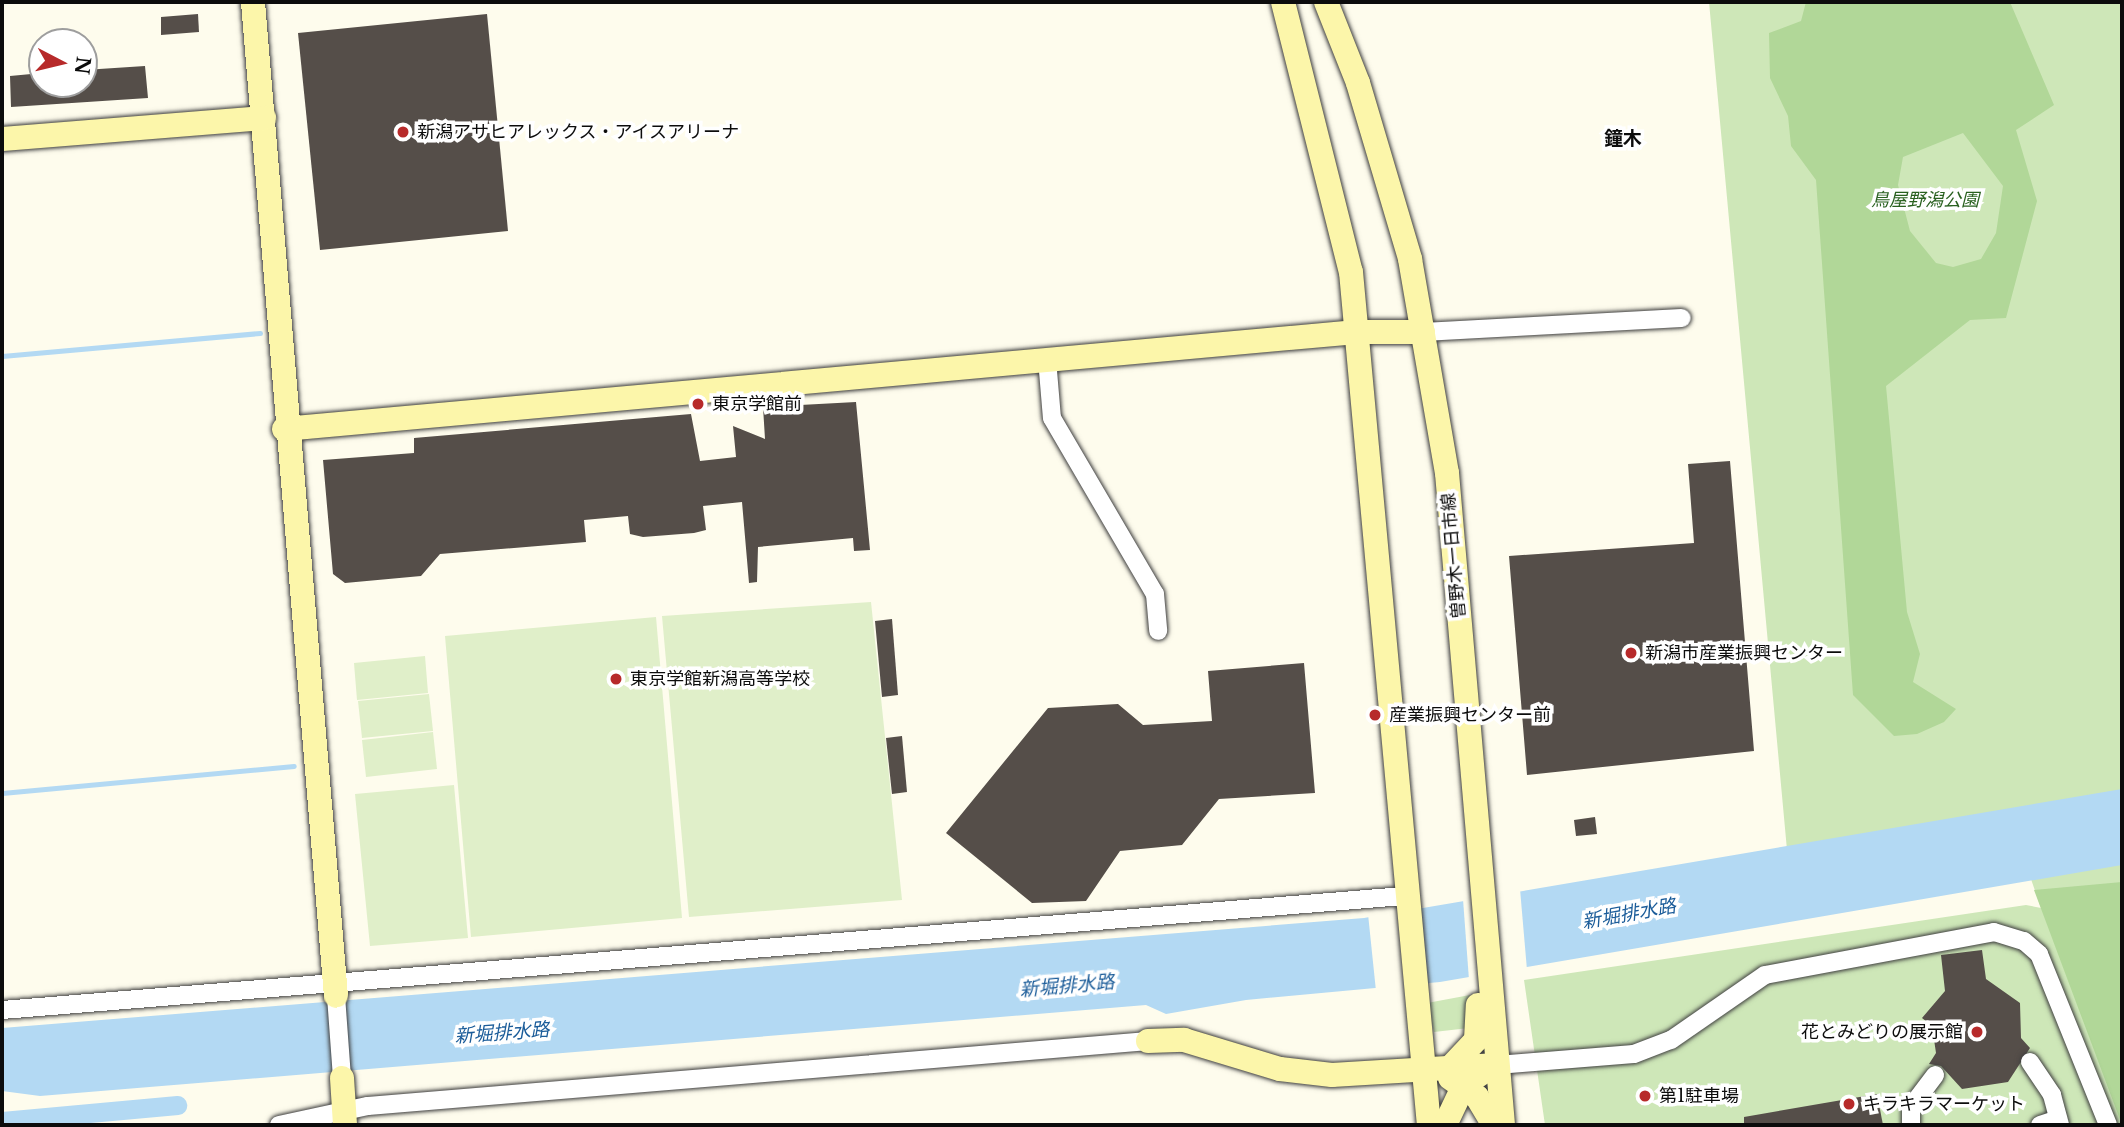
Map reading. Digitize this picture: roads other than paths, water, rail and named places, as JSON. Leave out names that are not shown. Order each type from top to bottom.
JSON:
[{"type":"street","points":[[253,2],[264,118],[284,429],[335,987],[344,1117]]},
{"type":"street","name":"曽野木一日市線","points":[[1283,2],[1351,272],[1404,899],[1417,1022],[1503,1125]]},
{"type":"street","name":"曽野木一日市線","points":[[1326,2],[1407,246],[1447,473],[1481,898],[1482,982],[1457,1071],[1429,1125]]},
{"type":"street","points":[[2,139],[264,118]]},
{"type":"street","points":[[284,429],[1357,332],[1423,332],[1682,318]]},
{"type":"street","points":[[1047,359],[1052,418],[1155,594],[1158,631]]},
{"type":"street","points":[[2,1010],[335,987],[1404,899]]},
{"type":"street","points":[[279,1125],[1148,1041],[1208,1045],[1298,1072],[1457,1071],[1634,1054],[1671,1040],[1765,975],[1994,932],[2024,941],[2039,954],[2108,1125]]},
{"type":"street","points":[[1445,1125],[1457,1071],[1476,1041],[1482,982]]},
{"type":"street","points":[[1417,1022],[1457,1071],[1494,1125]]},
{"type":"street","points":[[2029,1062],[2052,1095],[2059,1122],[2040,1125]]},
{"type":"street","points":[[1911,1125],[1911,1107],[1935,1075]]},
{"type":"water","name":"新堀排水路","points":[[2122,789],[2122,865],[1440,982],[1246,1000],[1166,1014],[1146,1005],[40,1096],[2,1091],[2,1028],[1364,918]]},
{"type":"waterway","points":[[2,356],[260,333]]},
{"type":"waterway","points":[[2,793],[294,766]]},
{"type":"waterway","points":[[2,1121],[177,1105]]},
{"type":"place","name":"新潟アサヒアレックス・アイスアリーナ","points":[[403,132]]},
{"type":"place","name":"東京学館前","points":[[698,404]]},
{"type":"place","name":"新潟市産業振興センター","points":[[1631,653]]},
{"type":"place","name":"東京学館新潟高等学校","points":[[616,679]]},
{"type":"place","name":"産業振興センター前","points":[[1375,715]]},
{"type":"place","name":"花とみどりの展示館","points":[[1977,1032]]},
{"type":"place","name":"第1駐車場","points":[[1645,1096]]},
{"type":"place","name":"キラキラマーケット","points":[[1849,1104]]},
{"type":"district","name":"鐘木","points":[[1623,139]]},
{"type":"park label","name":"鳥屋野潟公園","points":[[1925,200]]}]
